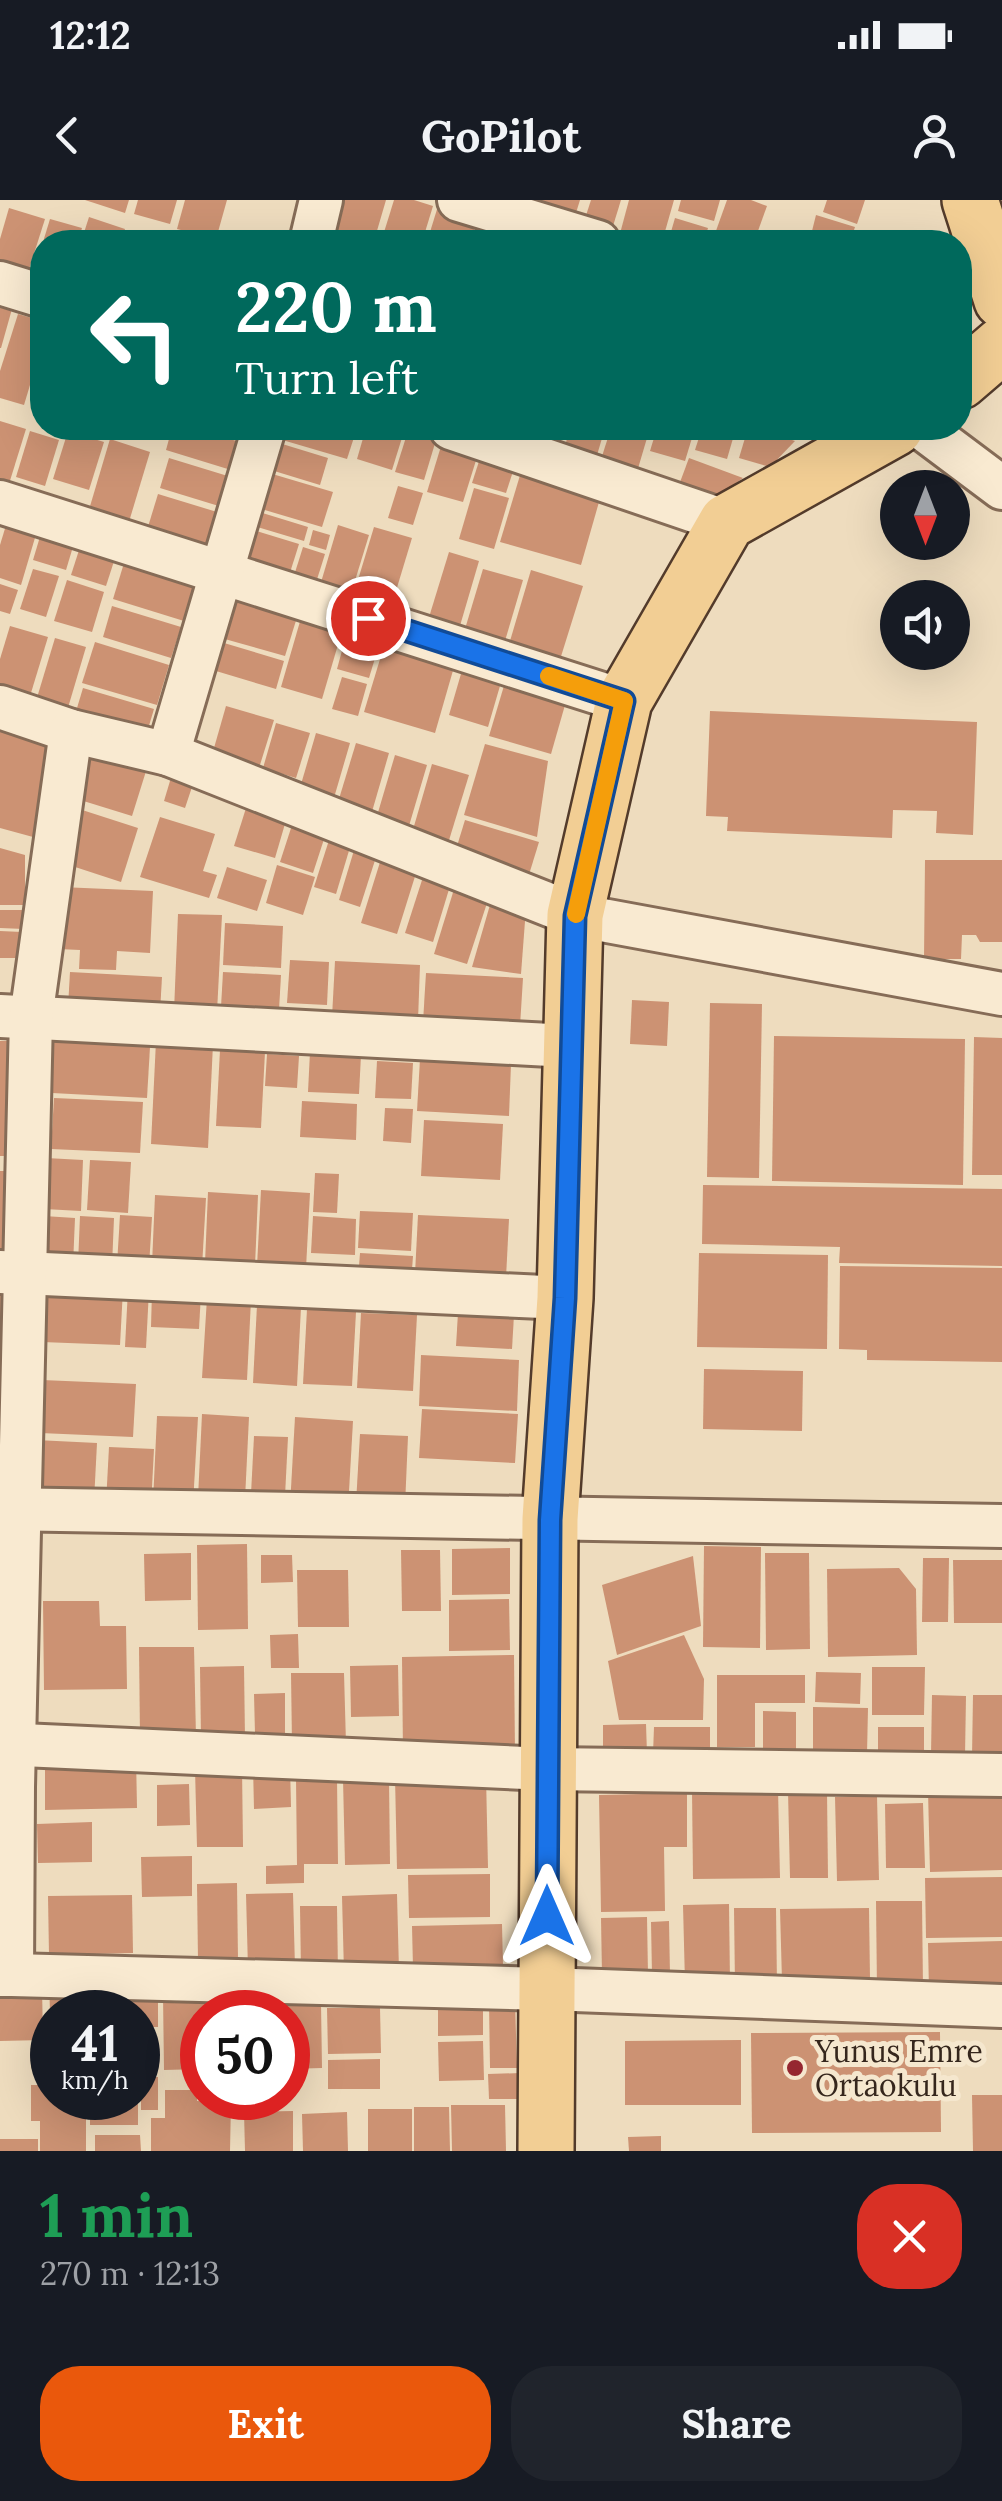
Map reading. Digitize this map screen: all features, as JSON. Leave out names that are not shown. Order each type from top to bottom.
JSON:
[{"type":"main road","points":[[970,200],[1002,300]]},
{"type":"main road","points":[[972,371],[1002,345]]},
{"type":"main road","points":[[546,2151],[550,1520],[565,1298],[575,916],[624,701],[727,522],[874,440]]},
{"type":"street","points":[[314,230],[322,200]]},
{"type":"street","points":[[459,200],[558,230]]},
{"type":"street","points":[[0,283],[30,292]]},
{"type":"street","points":[[168,754],[260,440]]},
{"type":"street","points":[[486,440],[727,522]]},
{"type":"street","points":[[938,440],[1002,488]]},
{"type":"street","points":[[0,502],[624,701]]},
{"type":"street","points":[[0,707],[72,731],[168,754],[575,916],[1002,994]]},
{"type":"street","points":[[72,731],[15,1017],[6,1975],[1002,2006]]},
{"type":"street","points":[[15,1017],[569,1046]]},
{"type":"street","points":[[12,1272],[565,1298]]},
{"type":"street","points":[[10,1509],[1002,1526]]},
{"type":"street","points":[[7,1744],[546,1769],[1002,1775]]},
{"type":"building","points":[[85,200],[129,200],[125,213]]},
{"type":"building","points":[[138,200],[177,200],[170,224],[134,214]]},
{"type":"building","points":[[185,200],[227,200],[219,230],[177,229]]},
{"type":"building","points":[[342,200],[386,200],[377,230],[334,229]]},
{"type":"building","points":[[394,200],[414,200],[433,206],[426,230],[385,230]]},
{"type":"building","points":[[538,200],[580,200],[574,219],[536,209]]},
{"type":"building","points":[[591,200],[621,200],[612,230],[581,230]]},
{"type":"building","points":[[629,200],[674,200],[665,230],[621,230]]},
{"type":"building","points":[[681,200],[720,200],[714,221],[678,211]]},
{"type":"building","points":[[727,200],[751,200],[767,206],[758,230],[716,230]]},
{"type":"building","points":[[827,200],[865,200],[857,224],[823,212]]},
{"type":"building","points":[[438,206],[478,217],[474,230],[431,230]]},
{"type":"building","points":[[9,208],[45,219],[42,230],[30,230],[30,266],[24,285],[0,278],[0,239]]},
{"type":"building","points":[[816,215],[855,227],[854,230],[812,230]]},
{"type":"building","points":[[89,217],[125,229],[125,230],[85,230]]},
{"type":"building","points":[[675,218],[708,228],[707,230],[672,230]]},
{"type":"building","points":[[50,219],[82,228],[81,230],[47,230]]},
{"type":"building","points":[[0,305],[12,309],[1,348],[0,348]]},
{"type":"building","points":[[18,314],[30,318],[30,385],[24,405],[0,398],[0,371]]},
{"type":"building","points":[[0,421],[26,429],[4,500],[0,498]]},
{"type":"building","points":[[30,431],[30,440],[59,440],[45,486],[16,477]]},
{"type":"building","points":[[65,440],[104,442],[89,490],[53,479]]},
{"type":"building","points":[[110,440],[150,452],[128,525],[88,513]]},
{"type":"building","points":[[169,440],[240,442],[231,470],[166,450]]},
{"type":"building","points":[[282,440],[353,440],[347,459]]},
{"type":"building","points":[[363,440],[401,440],[392,470],[357,459]]},
{"type":"building","points":[[405,440],[436,440],[424,480],[395,472]]},
{"type":"building","points":[[567,440],[601,440],[595,462],[563,453]]},
{"type":"building","points":[[607,440],[646,440],[634,482],[597,472]]},
{"type":"building","points":[[653,440],[691,440],[685,461],[650,451]]},
{"type":"building","points":[[698,440],[733,440],[727,459],[695,450]]},
{"type":"building","points":[[744,440],[795,441],[770,467],[739,458]]},
{"type":"building","points":[[279,443],[328,458],[320,485],[271,470]]},
{"type":"building","points":[[442,443],[478,454],[463,502],[427,492]]},
{"type":"building","points":[[482,452],[516,462],[506,493],[472,483]]},
{"type":"building","points":[[169,458],[231,477],[222,507],[160,488]]},
{"type":"building","points":[[689,458],[743,478],[705,505],[676,493]]},
{"type":"building","points":[[521,472],[601,495],[581,565],[500,542]]},
{"type":"building","points":[[269,473],[333,492],[322,527],[258,508]]},
{"type":"building","points":[[398,486],[423,493],[413,525],[388,518]]},
{"type":"building","points":[[474,488],[509,498],[494,549],[459,539]]},
{"type":"building","points":[[158,494],[217,512],[207,549],[147,530]]},
{"type":"building","points":[[256,511],[308,527],[304,541],[251,525]]},
{"type":"building","points":[[7,522],[37,531],[21,585],[0,578],[0,545]]},
{"type":"building","points":[[338,525],[369,535],[350,597],[319,589]]},
{"type":"building","points":[[374,527],[412,538],[389,614],[351,603]]},
{"type":"building","points":[[247,528],[299,544],[288,579],[237,563]]},
{"type":"building","points":[[42,530],[75,540],[66,570],[33,560]]},
{"type":"building","points":[[313,530],[330,535],[326,550],[309,545]]},
{"type":"building","points":[[81,544],[116,555],[106,586],[71,575]]},
{"type":"building","points":[[303,547],[325,554],[314,589],[292,582]]},
{"type":"building","points":[[128,550],[199,572],[184,621],[113,599]]},
{"type":"building","points":[[449,552],[479,561],[457,636],[426,627]]},
{"type":"building","points":[[33,569],[59,576],[46,617],[20,609]]},
{"type":"building","points":[[483,569],[523,580],[502,651],[462,639]]},
{"type":"building","points":[[531,570],[583,586],[558,666],[507,651]]},
{"type":"building","points":[[67,580],[104,592],[92,632],[54,621]]},
{"type":"building","points":[[0,584],[18,590],[10,614],[0,611]]},
{"type":"building","points":[[228,590],[299,611],[285,656],[214,636]]},
{"type":"building","points":[[112,606],[181,627],[171,658],[103,637]]},
{"type":"building","points":[[301,618],[342,631],[322,699],[281,687]]},
{"type":"building","points":[[10,626],[48,637],[27,706],[0,698],[0,659]]},
{"type":"building","points":[[346,636],[379,645],[369,678],[337,669]]},
{"type":"building","points":[[55,638],[86,647],[67,711],[36,701]]},
{"type":"building","points":[[214,640],[284,661],[276,689],[206,668]]},
{"type":"building","points":[[95,642],[169,665],[157,705],[82,683]]},
{"type":"building","points":[[384,646],[454,667],[435,733],[364,712]]},
{"type":"building","points":[[463,667],[502,679],[488,727],[449,715]]},
{"type":"building","points":[[342,677],[367,684],[358,716],[332,709]]},
{"type":"building","points":[[506,679],[567,698],[551,754],[489,736]]},
{"type":"building","points":[[83,688],[154,709],[145,739],[74,718]]},
{"type":"building","points":[[226,706],[274,720],[259,768],[212,755]]},
{"type":"building","points":[[710,711],[977,722],[973,835],[936,833],[937,811],[893,810],[892,838],[727,831],[728,817],[706,816]]},
{"type":"building","points":[[276,723],[310,733],[296,778],[263,768]]},
{"type":"building","points":[[0,726],[57,741],[33,837],[0,828]]},
{"type":"building","points":[[316,733],[350,743],[331,808],[297,798]]},
{"type":"building","points":[[356,743],[389,753],[369,822],[335,812]]},
{"type":"building","points":[[485,744],[548,761],[537,837],[464,815]]},
{"type":"building","points":[[93,751],[147,768],[132,816],[77,799]]},
{"type":"building","points":[[395,755],[427,765],[406,836],[374,826]]},
{"type":"building","points":[[432,764],[469,775],[446,850],[410,840]]},
{"type":"building","points":[[173,771],[195,778],[185,808],[164,801]]},
{"type":"building","points":[[247,805],[287,817],[275,858],[234,846]]},
{"type":"building","points":[[76,808],[138,828],[121,882],[69,865]]},
{"type":"building","points":[[160,817],[215,834],[203,871],[217,875],[209,898],[140,877]]},
{"type":"building","points":[[465,820],[539,842],[527,881],[453,859]]},
{"type":"building","points":[[293,822],[326,833],[313,873],[280,862]]},
{"type":"building","points":[[330,837],[351,844],[336,894],[314,887]]},
{"type":"building","points":[[355,847],[377,854],[360,907],[339,900]]},
{"type":"building","points":[[0,848],[25,855],[25,905],[0,905]]},
{"type":"building","points":[[381,859],[417,870],[397,934],[361,923]]},
{"type":"building","points":[[925,860],[1002,860],[1002,942],[980,942],[976,935],[962,935],[961,959],[924,959]]},
{"type":"building","points":[[277,865],[315,877],[303,915],[266,903]]},
{"type":"building","points":[[227,867],[267,880],[257,911],[217,898]]},
{"type":"building","points":[[423,877],[450,886],[433,942],[405,933]]},
{"type":"building","points":[[455,886],[489,897],[467,964],[434,954]]},
{"type":"building","points":[[61,887],[153,891],[150,953],[117,951],[116,970],[79,969],[80,950],[58,949]]},
{"type":"building","points":[[492,898],[526,908],[521,974],[472,967]]},
{"type":"building","points":[[0,910],[24,910],[24,929],[0,928]]},
{"type":"building","points":[[178,914],[222,915],[217,1012],[174,1011]]},
{"type":"building","points":[[225,923],[283,926],[281,968],[223,965]]},
{"type":"building","points":[[0,931],[22,932],[21,958],[0,958]]},
{"type":"building","points":[[290,960],[329,962],[327,1005],[287,1003]]},
{"type":"building","points":[[335,961],[420,965],[418,1021],[332,1017]]},
{"type":"building","points":[[70,972],[162,977],[160,1012],[68,1007]]},
{"type":"building","points":[[223,972],[281,975],[279,1010],[221,1007]]},
{"type":"building","points":[[426,973],[523,978],[520,1026],[423,1022]]},
{"type":"building","points":[[632,1000],[669,1002],[667,1046],[630,1044]]},
{"type":"building","points":[[710,1003],[762,1004],[759,1178],[707,1177]]},
{"type":"building","points":[[774,1036],[965,1039],[963,1185],[772,1181]]},
{"type":"building","points":[[974,1037],[1002,1038],[1002,1175],[972,1175]]},
{"type":"building","points":[[0,1041],[16,1041],[12,1156],[0,1156]]},
{"type":"building","points":[[156,1041],[213,1044],[208,1148],[151,1144]]},
{"type":"building","points":[[54,1042],[150,1047],[147,1098],[52,1093]]},
{"type":"building","points":[[220,1050],[265,1052],[261,1128],[216,1126]]},
{"type":"building","points":[[310,1052],[361,1055],[359,1094],[308,1092]]},
{"type":"building","points":[[267,1054],[299,1056],[297,1088],[265,1086]]},
{"type":"building","points":[[420,1059],[511,1064],[509,1116],[417,1111]]},
{"type":"building","points":[[377,1061],[413,1063],[411,1099],[375,1098]]},
{"type":"building","points":[[54,1098],[143,1102],[140,1153],[51,1149]]},
{"type":"building","points":[[302,1101],[357,1104],[356,1140],[300,1137]]},
{"type":"building","points":[[385,1108],[413,1109],[411,1143],[383,1141]]},
{"type":"building","points":[[424,1120],[503,1124],[500,1180],[421,1176]]},
{"type":"building","points":[[46,1158],[83,1160],[81,1211],[44,1209]]},
{"type":"building","points":[[90,1160],[131,1162],[128,1213],[87,1210]]},
{"type":"building","points":[[0,1171],[12,1171],[9,1263],[0,1263]]},
{"type":"building","points":[[315,1173],[339,1174],[337,1213],[313,1212]]},
{"type":"building","points":[[703,1185],[1002,1189],[1002,1266],[839,1263],[840,1247],[702,1244]]},
{"type":"building","points":[[261,1190],[310,1193],[306,1268],[257,1266]]},
{"type":"building","points":[[208,1192],[258,1195],[255,1266],[205,1263]]},
{"type":"building","points":[[155,1195],[206,1198],[202,1267],[152,1264]]},
{"type":"building","points":[[360,1211],[413,1213],[411,1251],[358,1248]]},
{"type":"building","points":[[120,1215],[152,1217],[149,1267],[117,1265]]},
{"type":"building","points":[[418,1215],[509,1219],[506,1278],[415,1274]]},
{"type":"building","points":[[44,1216],[75,1218],[73,1265],[42,1263]]},
{"type":"building","points":[[80,1216],[114,1218],[112,1266],[78,1264]]},
{"type":"building","points":[[313,1216],[356,1219],[355,1255],[311,1253]]},
{"type":"building","points":[[360,1253],[413,1256],[411,1283],[358,1280]]},
{"type":"building","points":[[699,1253],[828,1255],[827,1349],[697,1347]]},
{"type":"building","points":[[840,1266],[1002,1268],[1002,1362],[867,1360],[867,1350],[839,1349]]},
{"type":"building","points":[[45,1285],[123,1289],[120,1345],[42,1342]]},
{"type":"building","points":[[0,1287],[11,1287],[11,1394],[0,1394]]},
{"type":"building","points":[[128,1289],[149,1290],[146,1348],[125,1347]]},
{"type":"building","points":[[152,1291],[201,1293],[199,1329],[151,1327]]},
{"type":"building","points":[[207,1298],[251,1300],[247,1380],[202,1378]]},
{"type":"building","points":[[257,1305],[301,1307],[297,1386],[253,1383]]},
{"type":"building","points":[[307,1309],[356,1312],[352,1386],[303,1384]]},
{"type":"building","points":[[361,1313],[417,1315],[413,1391],[357,1388]]},
{"type":"building","points":[[458,1313],[514,1315],[512,1349],[456,1346]]},
{"type":"building","points":[[421,1355],[519,1360],[517,1411],[419,1406]]},
{"type":"building","points":[[704,1369],[803,1371],[802,1431],[703,1429]]},
{"type":"building","points":[[42,1380],[136,1384],[133,1437],[40,1433]]},
{"type":"building","points":[[422,1409],[518,1414],[515,1463],[419,1458]]},
{"type":"building","points":[[202,1414],[249,1417],[245,1499],[198,1498]]},
{"type":"building","points":[[157,1416],[198,1417],[193,1504],[153,1502]]},
{"type":"building","points":[[295,1417],[353,1421],[348,1509],[290,1506]]},
{"type":"building","points":[[360,1434],[408,1436],[405,1506],[356,1503]]},
{"type":"building","points":[[254,1436],[288,1437],[285,1496],[251,1494]]},
{"type":"building","points":[[36,1440],[97,1443],[94,1501],[33,1498]]},
{"type":"building","points":[[109,1447],[154,1449],[151,1506],[106,1503]]},
{"type":"building","points":[[247,1544],[248,1629],[198,1630],[197,1545]]},
{"type":"building","points":[[704,1546],[761,1547],[760,1648],[703,1647]]},
{"type":"building","points":[[510,1548],[510,1594],[452,1595],[452,1549]]},
{"type":"building","points":[[401,1550],[440,1550],[441,1611],[402,1611]]},
{"type":"building","points":[[191,1553],[191,1600],[145,1601],[144,1554]]},
{"type":"building","points":[[765,1553],[809,1553],[810,1649],[766,1650]]},
{"type":"building","points":[[261,1555],[292,1555],[293,1582],[261,1583]]},
{"type":"building","points":[[693,1556],[701,1626],[617,1655],[602,1585]]},
{"type":"building","points":[[923,1558],[949,1558],[948,1622],[922,1622]]},
{"type":"building","points":[[953,1560],[1002,1560],[1002,1623],[954,1623]]},
{"type":"building","points":[[899,1568],[916,1589],[917,1655],[828,1657],[827,1569]]},
{"type":"building","points":[[297,1570],[348,1570],[349,1627],[298,1627]]},
{"type":"building","points":[[509,1599],[510,1650],[449,1651],[449,1600]]},
{"type":"building","points":[[43,1601],[99,1601],[100,1626],[126,1626],[127,1689],[44,1690]]},
{"type":"building","points":[[298,1634],[299,1668],[271,1668],[270,1635]]},
{"type":"building","points":[[684,1635],[704,1679],[703,1720],[619,1720],[608,1661]]},
{"type":"building","points":[[139,1647],[194,1647],[196,1737],[140,1738]]},
{"type":"building","points":[[514,1655],[515,1754],[403,1755],[402,1657]]},
{"type":"building","points":[[398,1665],[399,1716],[351,1717],[350,1666]]},
{"type":"building","points":[[244,1666],[245,1739],[201,1739],[200,1667]]},
{"type":"building","points":[[872,1667],[925,1667],[924,1715],[872,1715]]},
{"type":"building","points":[[816,1672],[861,1673],[860,1704],[815,1702]]},
{"type":"building","points":[[291,1673],[344,1673],[346,1744],[292,1745]]},
{"type":"building","points":[[717,1675],[805,1675],[805,1703],[755,1703],[755,1747],[717,1747]]},
{"type":"building","points":[[285,1693],[285,1734],[255,1734],[254,1694]]},
{"type":"building","points":[[932,1695],[966,1696],[965,1756],[931,1755]]},
{"type":"building","points":[[973,1695],[1002,1695],[1002,1758],[972,1757]]},
{"type":"building","points":[[813,1707],[868,1708],[867,1754],[813,1753]]},
{"type":"building","points":[[763,1711],[796,1712],[796,1749],[763,1748]]},
{"type":"building","points":[[646,1724],[647,1754],[603,1754],[603,1725]]},
{"type":"building","points":[[654,1727],[710,1727],[710,1755],[653,1754]]},
{"type":"building","points":[[878,1727],[924,1727],[924,1754],[878,1754]]},
{"type":"building","points":[[136,1756],[137,1808],[45,1810],[45,1758]]},
{"type":"building","points":[[290,1765],[291,1807],[254,1809],[253,1766]]},
{"type":"building","points":[[242,1767],[243,1847],[197,1847],[195,1769]]},
{"type":"building","points":[[486,1776],[488,1868],[397,1869],[395,1777]]},
{"type":"building","points":[[337,1778],[338,1864],[304,1864],[304,1883],[266,1884],[266,1866],[297,1865],[296,1779]]},
{"type":"building","points":[[343,1779],[389,1779],[390,1864],[345,1865]]},
{"type":"building","points":[[189,1784],[190,1825],[157,1826],[157,1785]]},
{"type":"building","points":[[778,1789],[780,1878],[693,1879],[692,1790]]},
{"type":"building","points":[[1002,1790],[1002,1870],[930,1872],[928,1791]]},
{"type":"building","points":[[788,1791],[827,1791],[828,1878],[790,1878]]},
{"type":"building","points":[[687,1793],[687,1847],[664,1847],[665,1911],[601,1912],[599,1795]]},
{"type":"building","points":[[877,1796],[879,1880],[837,1881],[835,1797]]},
{"type":"building","points":[[923,1803],[925,1868],[886,1868],[885,1804]]},
{"type":"building","points":[[92,1822],[92,1862],[38,1863],[37,1824]]},
{"type":"building","points":[[192,1856],[192,1896],[142,1897],[141,1857]]},
{"type":"building","points":[[490,1874],[490,1917],[409,1918],[408,1875]]},
{"type":"building","points":[[1002,1877],[1002,1937],[926,1938],[925,1878]]},
{"type":"building","points":[[237,1883],[238,1960],[198,1961],[197,1884]]},
{"type":"building","points":[[293,1893],[295,1968],[248,1969],[246,1894]]},
{"type":"building","points":[[397,1894],[399,1971],[344,1973],[342,1896]]},
{"type":"building","points":[[132,1895],[133,1953],[49,1955],[48,1896]]},
{"type":"building","points":[[876,1901],[922,1901],[923,1989],[877,1990]]},
{"type":"building","points":[[729,1904],[730,1983],[685,1983],[683,1905]]},
{"type":"building","points":[[300,1906],[337,1906],[338,1973],[301,1973]]},
{"type":"building","points":[[734,1908],[776,1908],[777,1986],[735,1987]]},
{"type":"building","points":[[869,1908],[870,1979],[782,1981],[780,1909]]},
{"type":"building","points":[[647,1917],[648,1975],[602,1975],[601,1918]]},
{"type":"building","points":[[669,1921],[670,1975],[652,1975],[651,1922]]},
{"type":"building","points":[[502,1924],[503,1967],[413,1968],[412,1926]]},
{"type":"building","points":[[1002,1941],[1002,1990],[929,1991],[928,1943]]},
{"type":"building","points":[[91,1981],[91,1990],[49,1990],[49,1982]]},
{"type":"building","points":[[0,1986],[42,1986],[42,1990],[30,1990],[30,2040],[0,2041]]},
{"type":"building","points":[[158,1987],[158,1990],[115,1990]]},
{"type":"building","points":[[163,1995],[180,1995],[180,2070],[164,2070]]},
{"type":"building","points":[[483,2001],[483,2035],[438,2036],[438,2002]]},
{"type":"building","points":[[515,2001],[517,2068],[490,2068],[489,2002]]},
{"type":"building","points":[[310,2003],[321,2003],[322,2068],[310,2068]]},
{"type":"building","points":[[327,2008],[380,2008],[381,2053],[328,2054]]},
{"type":"building","name":"Yunus Emre Ortaokulu","points":[[940,2032],[941,2132],[752,2133],[751,2033]]},
{"type":"building","points":[[741,2040],[741,2105],[625,2105],[625,2041]]},
{"type":"building","points":[[483,2041],[484,2080],[439,2081],[438,2042]]},
{"type":"building","points":[[380,2059],[380,2089],[328,2089],[328,2060]]},
{"type":"building","points":[[520,2073],[520,2099],[489,2099],[488,2074]]},
{"type":"building","points":[[165,2090],[180,2090],[180,2120],[231,2120],[230,2151],[151,2151],[151,2120],[165,2118]]},
{"type":"building","points":[[972,2095],[1002,2095],[1002,2151],[973,2151]]},
{"type":"building","points":[[451,2105],[505,2105],[506,2151],[452,2151]]},
{"type":"building","points":[[414,2107],[449,2107],[450,2151],[414,2151]]},
{"type":"building","points":[[368,2109],[412,2109],[412,2151],[368,2151]]},
{"type":"building","points":[[347,2112],[348,2151],[303,2151],[302,2120],[310,2120],[310,2114]]},
{"type":"building","points":[[86,2120],[86,2151],[40,2151],[40,2121],[31,2121]]},
{"type":"building","points":[[90,2120],[138,2120],[138,2125],[90,2125]]},
{"type":"building","points":[[244,2120],[293,2120],[293,2151],[245,2151]]},
{"type":"building","points":[[95,2135],[140,2135],[141,2151],[95,2151]]},
{"type":"building","points":[[661,2136],[661,2151],[629,2151],[628,2137]]},
{"type":"building","points":[[0,2139],[38,2139],[38,2151],[0,2151]]},
{"type":"slow traffic","points":[[549,676],[624,701],[576,914]]},
{"type":"place","name":"Yunus Emre Ortaokulu","points":[[795,2068]]},
{"type":"route","points":[[368,618],[624,701],[575,916],[565,1298],[550,1520],[547,1916]]}]
